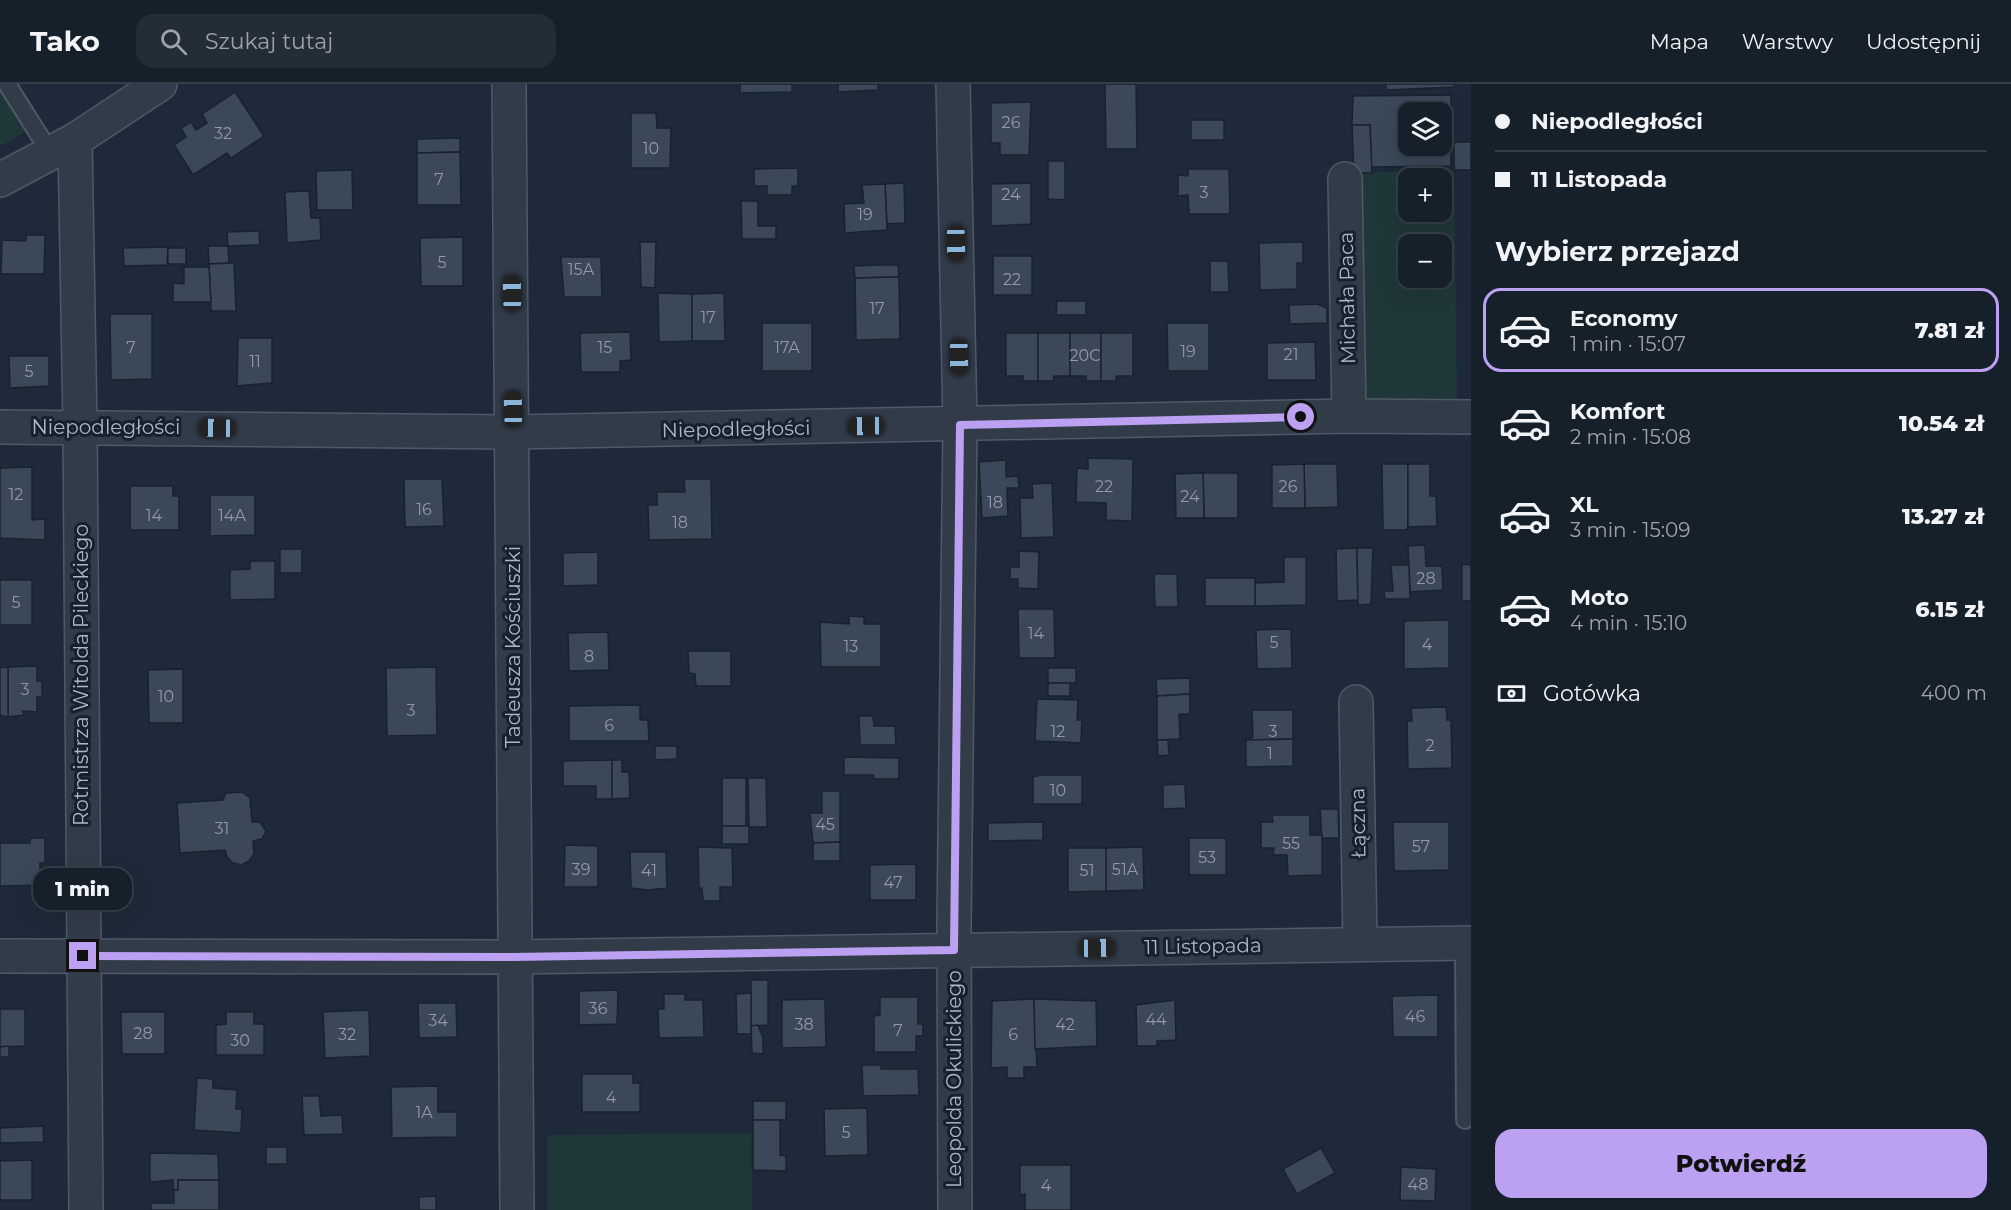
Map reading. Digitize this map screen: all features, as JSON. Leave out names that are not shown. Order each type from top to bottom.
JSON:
[{"type":"street","points":[[0,180],[63,147],[160,84]]},
{"type":"street","name":"Tadeusza Kościuszki","points":[[509,84],[513,432],[513,957],[517,1210]]},
{"type":"street","name":"Leopolda Okulickiego","points":[[953,84],[960,425],[954,950],[955,1210]]},
{"type":"street","name":"Rotmistrza Witolda Pileckiego","points":[[63,147],[80,426],[86,1210]]},
{"type":"street","name":"Michała Paca","points":[[1345,179],[1349,416]]},
{"type":"street","name":"Niepodległości","points":[[0,427],[513,432],[1349,416],[1471,417]]},
{"type":"street","name":"Łączna","points":[[1356,702],[1360,944]]},
{"type":"street","name":"11 Listopada","points":[[0,956],[513,957],[1467,943]]},
{"type":"lane","points":[[7,84],[63,147]]},
{"type":"lane","points":[[1465,1120],[1467,943]]},
{"type":"green space","points":[[0,88],[29,130],[0,146]]},
{"type":"green space","points":[[1452,170],[1454,170],[1457,400],[1356,400],[1354,173],[1398,172],[1398,222],[1452,222]]},
{"type":"green space","points":[[751,1133],[752,1210],[547,1210],[547,1135]]},
{"type":"building","points":[[740,84],[792,84],[792,92],[740,93]]},
{"type":"building","points":[[838,84],[878,84],[878,90],[838,92]]},
{"type":"building","points":[[1105,84],[1136,84],[1137,149],[1106,149]]},
{"type":"building","points":[[1386,84],[1454,84],[1454,87],[1386,90]]},
{"type":"building","points":[[235,92],[264,136],[231,158],[227,153],[193,175],[174,145],[186,137],[181,128],[191,122],[196,130],[207,123],[202,114]]},
{"type":"building","points":[[1451,95],[1451,102],[1398,102],[1398,156],[1451,156],[1451,166],[1371,167],[1370,125],[1352,125],[1353,96]]},
{"type":"building","points":[[1031,102],[1029,155],[1000,155],[1000,143],[991,143],[991,103]]},
{"type":"building","points":[[631,113],[656,113],[657,128],[671,128],[670,168],[631,168]]},
{"type":"building","points":[[1191,120],[1224,120],[1224,140],[1191,140]]},
{"type":"building","points":[[1352,125],[1370,125],[1372,173],[1354,173]]},
{"type":"building","points":[[460,138],[460,152],[417,153],[417,139]]},
{"type":"building","points":[[1454,142],[1471,142],[1471,170],[1454,170]]},
{"type":"building","points":[[460,152],[461,205],[417,205],[417,153]]},
{"type":"building","points":[[1048,161],[1065,161],[1065,200],[1048,199]]},
{"type":"building","points":[[798,168],[798,186],[792,186],[792,195],[767,195],[767,186],[754,186],[754,169]]},
{"type":"building","points":[[1188,169],[1229,169],[1230,214],[1189,214],[1188,195],[1178,196],[1178,175],[1188,176]]},
{"type":"building","points":[[352,170],[353,210],[317,210],[316,171]]},
{"type":"building","points":[[904,183],[905,223],[887,224],[885,184]]},
{"type":"building","points":[[1031,183],[1031,224],[991,226],[991,184]]},
{"type":"building","points":[[885,184],[887,230],[845,233],[844,204],[864,203],[862,185]]},
{"type":"building","points":[[309,191],[311,218],[320,218],[321,240],[287,243],[285,192]]},
{"type":"building","points":[[741,201],[758,201],[758,226],[776,226],[776,239],[742,239]]},
{"type":"building","points":[[259,231],[260,245],[228,246],[227,232]]},
{"type":"building","points":[[26,235],[45,235],[44,274],[1,274],[2,240],[26,241]]},
{"type":"building","points":[[463,237],[463,286],[421,286],[420,238]]},
{"type":"building","points":[[640,242],[656,242],[655,288],[641,287]]},
{"type":"building","points":[[1303,242],[1303,263],[1297,263],[1297,289],[1260,290],[1259,243]]},
{"type":"building","points":[[208,246],[228,246],[229,263],[209,264]]},
{"type":"building","points":[[168,247],[167,265],[124,266],[123,248]]},
{"type":"building","points":[[168,248],[186,248],[186,264],[168,264]]},
{"type":"building","points":[[993,256],[1032,256],[1032,295],[993,295]]},
{"type":"building","points":[[561,257],[601,257],[602,297],[564,297]]},
{"type":"building","points":[[1210,261],[1228,261],[1229,292],[1210,292]]},
{"type":"building","points":[[234,263],[236,311],[211,311],[209,264]]},
{"type":"building","points":[[898,265],[899,277],[855,278],[854,266]]},
{"type":"building","points":[[184,267],[209,267],[211,302],[173,302],[173,283],[184,284]]},
{"type":"building","points":[[899,277],[900,339],[856,340],[855,278]]},
{"type":"building","points":[[658,293],[692,294],[692,341],[659,342]]},
{"type":"building","points":[[724,293],[725,341],[692,341],[692,294]]},
{"type":"building","points":[[1057,301],[1086,301],[1086,315],[1056,315]]},
{"type":"building","points":[[1317,304],[1327,308],[1327,323],[1290,324],[1289,305]]},
{"type":"building","points":[[110,314],[152,314],[152,379],[111,380]]},
{"type":"building","points":[[762,323],[812,323],[812,371],[762,371]]},
{"type":"building","points":[[1167,323],[1209,323],[1209,371],[1168,371]]},
{"type":"building","points":[[630,332],[631,360],[620,361],[620,372],[581,372],[580,333]]},
{"type":"building","points":[[1006,333],[1038,333],[1038,381],[1023,381],[1023,376],[1006,376]]},
{"type":"building","points":[[1038,333],[1070,333],[1070,376],[1054,376],[1053,381],[1038,381]]},
{"type":"building","points":[[1070,333],[1101,333],[1101,381],[1086,381],[1086,376],[1070,376]]},
{"type":"building","points":[[1101,333],[1133,333],[1133,376],[1116,376],[1116,381],[1101,381]]},
{"type":"building","points":[[238,338],[272,338],[272,383],[237,386]]},
{"type":"building","points":[[1315,342],[1316,380],[1267,380],[1267,343]]},
{"type":"building","points":[[9,356],[49,356],[49,386],[10,388]]},
{"type":"building","points":[[1088,458],[1133,459],[1132,521],[1106,520],[1106,503],[1076,502],[1077,468],[1088,469]]},
{"type":"building","points":[[1006,460],[1006,477],[1018,476],[1019,488],[1007,488],[1008,516],[982,518],[979,462]]},
{"type":"building","points":[[1304,464],[1337,464],[1338,507],[1305,508]]},
{"type":"building","points":[[1304,464],[1305,508],[1272,508],[1272,465]]},
{"type":"building","points":[[1382,464],[1408,464],[1408,527],[1406,530],[1383,530]]},
{"type":"building","points":[[1408,464],[1430,464],[1430,496],[1436,496],[1437,526],[1408,527]]},
{"type":"building","points":[[32,467],[32,520],[45,519],[45,540],[0,538],[0,468]]},
{"type":"building","points":[[1203,473],[1238,473],[1238,518],[1204,518]]},
{"type":"building","points":[[1203,473],[1204,518],[1176,518],[1175,474]]},
{"type":"building","points":[[404,479],[442,479],[444,526],[405,527]]},
{"type":"building","points":[[684,479],[711,479],[712,539],[649,540],[648,505],[657,505],[657,492],[685,492]]},
{"type":"building","points":[[1052,483],[1054,537],[1021,538],[1020,498],[1033,498],[1032,484]]},
{"type":"building","points":[[130,486],[173,486],[173,496],[179,496],[179,530],[130,530]]},
{"type":"building","points":[[210,495],[255,495],[255,535],[210,536]]},
{"type":"building","points":[[1425,545],[1426,566],[1442,566],[1443,590],[1410,592],[1408,546]]},
{"type":"building","points":[[1357,548],[1358,600],[1337,601],[1336,549]]},
{"type":"building","points":[[1357,548],[1373,548],[1371,604],[1358,605]]},
{"type":"building","points":[[280,549],[302,549],[302,573],[280,573]]},
{"type":"building","points":[[1019,551],[1039,552],[1038,589],[1018,588],[1018,579],[1010,579],[1010,567],[1019,567]]},
{"type":"building","points":[[598,552],[598,585],[563,586],[563,553]]},
{"type":"building","points":[[1284,557],[1306,557],[1306,605],[1255,606],[1255,583],[1284,582]]},
{"type":"building","points":[[250,561],[275,561],[275,599],[230,600],[230,570],[250,569]]},
{"type":"building","points":[[1462,564],[1471,565],[1471,601],[1462,601]]},
{"type":"building","points":[[1391,565],[1409,565],[1410,599],[1385,599],[1384,591],[1393,591]]},
{"type":"building","points":[[1154,574],[1177,574],[1178,607],[1155,607]]},
{"type":"building","points":[[1205,578],[1255,578],[1255,606],[1205,606]]},
{"type":"building","points":[[0,580],[32,580],[32,625],[0,625]]},
{"type":"building","points":[[1018,609],[1054,609],[1055,658],[1019,658]]},
{"type":"building","points":[[849,616],[864,617],[864,624],[881,624],[881,667],[821,667],[820,622],[849,624]]},
{"type":"building","points":[[1449,620],[1449,668],[1404,669],[1404,621]]},
{"type":"building","points":[[1291,629],[1292,668],[1257,669],[1256,630]]},
{"type":"building","points":[[608,632],[609,670],[569,671],[568,633]]},
{"type":"building","points":[[688,651],[731,651],[731,686],[696,686],[695,674],[689,673]]},
{"type":"building","points":[[37,666],[37,681],[42,681],[42,697],[37,697],[37,712],[23,711],[24,715],[8,717],[8,667]]},
{"type":"building","points":[[8,667],[8,717],[6,717],[0,715],[0,668]]},
{"type":"building","points":[[436,667],[437,735],[387,736],[386,668]]},
{"type":"building","points":[[1048,668],[1076,668],[1076,683],[1048,683]]},
{"type":"building","points":[[183,669],[183,723],[149,723],[148,670]]},
{"type":"building","points":[[1190,678],[1190,694],[1157,696],[1156,679]]},
{"type":"building","points":[[1048,683],[1070,683],[1070,696],[1048,696]]},
{"type":"building","points":[[1190,694],[1190,714],[1179,714],[1180,739],[1157,740],[1157,696]]},
{"type":"building","points":[[1037,699],[1078,700],[1077,720],[1082,720],[1081,743],[1035,741]]},
{"type":"building","points":[[640,705],[640,720],[648,720],[649,741],[569,741],[569,706]]},
{"type":"building","points":[[1446,707],[1447,720],[1451,720],[1452,768],[1408,769],[1407,721],[1412,721],[1411,708]]},
{"type":"building","points":[[1252,710],[1293,710],[1293,739],[1246,740],[1253,737]]},
{"type":"building","points":[[859,716],[873,716],[874,726],[895,726],[896,745],[860,745]]},
{"type":"building","points":[[1293,739],[1293,766],[1246,767],[1246,740]]},
{"type":"building","points":[[1157,740],[1168,740],[1169,755],[1158,756]]},
{"type":"building","points":[[655,746],[677,746],[677,759],[655,760]]},
{"type":"building","points":[[844,757],[899,758],[899,779],[874,779],[873,775],[844,775]]},
{"type":"building","points":[[612,760],[612,799],[596,799],[596,786],[563,786],[563,761]]},
{"type":"building","points":[[612,760],[622,760],[622,772],[629,772],[630,798],[612,799]]},
{"type":"building","points":[[1082,775],[1082,804],[1033,804],[1033,777]]},
{"type":"building","points":[[722,778],[746,778],[746,826],[722,826]]},
{"type":"building","points":[[748,778],[766,778],[767,827],[749,827]]},
{"type":"building","points":[[1185,784],[1186,808],[1163,809],[1163,785]]},
{"type":"building","points":[[822,791],[840,791],[840,842],[813,843],[810,813],[822,813]]},
{"type":"building","points":[[242,792],[250,798],[252,822],[260,822],[266,831],[262,839],[253,841],[254,854],[249,861],[242,865],[233,863],[227,857],[225,850],[180,853],[177,803],[223,800],[226,793]]},
{"type":"building","points":[[1320,809],[1338,809],[1339,838],[1322,838]]},
{"type":"building","points":[[1272,815],[1310,815],[1310,835],[1322,835],[1322,875],[1288,876],[1287,855],[1273,855],[1274,848],[1261,848],[1261,822],[1273,822]]},
{"type":"building","points":[[1043,822],[1043,840],[988,841],[988,823]]},
{"type":"building","points":[[1393,822],[1449,822],[1449,870],[1394,871]]},
{"type":"building","points":[[722,826],[749,826],[749,844],[722,844]]},
{"type":"building","points":[[30,838],[45,838],[45,863],[40,863],[40,885],[0,886],[0,843],[30,843]]},
{"type":"building","points":[[1189,838],[1226,838],[1226,875],[1189,875]]},
{"type":"building","points":[[840,842],[840,861],[813,861],[813,843]]},
{"type":"building","points":[[565,845],[598,846],[598,887],[564,887]]},
{"type":"building","points":[[698,847],[732,848],[733,887],[720,887],[720,901],[703,901],[702,888],[699,888]]},
{"type":"building","points":[[1143,847],[1144,890],[1106,891],[1106,848]]},
{"type":"building","points":[[1068,848],[1106,848],[1106,891],[1068,892]]},
{"type":"building","points":[[630,852],[666,852],[667,888],[648,890],[631,888]]},
{"type":"building","points":[[916,864],[916,900],[870,900],[870,865]]},
{"type":"building","points":[[751,980],[768,980],[768,1025],[751,1026]]},
{"type":"building","points":[[618,990],[617,1024],[579,1025],[579,991]]},
{"type":"building","points":[[751,993],[751,1034],[737,1034],[736,994]]},
{"type":"building","points":[[664,994],[685,994],[685,1000],[703,1000],[704,1037],[659,1038],[658,1009],[664,1009]]},
{"type":"building","points":[[1438,995],[1438,1037],[1393,1037],[1392,996]]},
{"type":"building","points":[[880,997],[918,997],[918,1024],[923,1024],[923,1036],[916,1036],[916,1052],[874,1052],[874,1016],[880,1015]]},
{"type":"building","points":[[825,999],[826,1047],[782,1048],[782,1000]]},
{"type":"building","points":[[1034,999],[1037,1067],[1024,1067],[1024,1078],[1007,1078],[1007,1067],[991,1068],[992,1001]]},
{"type":"building","points":[[1034,999],[1096,1001],[1097,1046],[1035,1049]]},
{"type":"building","points":[[1175,1000],[1176,1040],[1157,1041],[1157,1046],[1137,1046],[1136,1005]]},
{"type":"building","points":[[418,1003],[456,1003],[457,1037],[419,1038]]},
{"type":"building","points":[[0,1009],[25,1009],[25,1046],[0,1047]]},
{"type":"building","points":[[369,1010],[370,1056],[325,1058],[323,1012]]},
{"type":"building","points":[[121,1012],[165,1012],[165,1054],[122,1054]]},
{"type":"building","points":[[226,1012],[254,1012],[254,1024],[264,1024],[264,1055],[216,1055],[216,1025],[226,1024]]},
{"type":"building","points":[[758,1025],[763,1038],[763,1054],[752,1053],[751,1026]]},
{"type":"building","points":[[9,1046],[9,1057],[0,1057],[0,1047]]},
{"type":"building","points":[[862,1065],[881,1065],[881,1069],[918,1069],[919,1095],[863,1096]]},
{"type":"building","points":[[582,1074],[633,1074],[633,1083],[640,1083],[640,1112],[582,1112]]},
{"type":"building","points":[[197,1078],[213,1079],[213,1088],[237,1090],[236,1109],[242,1109],[241,1133],[194,1130]]},
{"type":"building","points":[[438,1086],[438,1112],[457,1112],[457,1137],[392,1138],[391,1087]]},
{"type":"building","points":[[302,1096],[319,1096],[321,1116],[342,1115],[343,1134],[304,1135]]},
{"type":"building","points":[[753,1101],[786,1101],[786,1120],[753,1120]]},
{"type":"building","points":[[867,1108],[868,1155],[825,1156],[824,1109]]},
{"type":"building","points":[[753,1120],[780,1120],[780,1155],[786,1156],[786,1171],[753,1170]]},
{"type":"building","points":[[43,1126],[44,1142],[0,1143],[0,1128]]},
{"type":"building","points":[[266,1147],[287,1147],[287,1164],[266,1164]]},
{"type":"building","points":[[1321,1148],[1335,1173],[1297,1194],[1283,1169]]},
{"type":"building","points":[[150,1153],[218,1154],[219,1180],[178,1180],[178,1190],[173,1190],[173,1180],[150,1182]]},
{"type":"building","points":[[32,1160],[32,1200],[0,1200],[0,1161]]},
{"type":"building","points":[[1020,1165],[1071,1165],[1071,1210],[1025,1210],[1025,1194],[1020,1195]]},
{"type":"building","points":[[1401,1167],[1436,1169],[1435,1201],[1400,1200]]},
{"type":"building","points":[[178,1180],[219,1180],[219,1210],[151,1210],[151,1203],[174,1203],[174,1190],[178,1190]]},
{"type":"building","points":[[436,1196],[436,1210],[419,1210],[419,1197]]},
{"type":"route","points":[[83,956],[513,957],[954,950],[960,425],[1301,417]]}]
